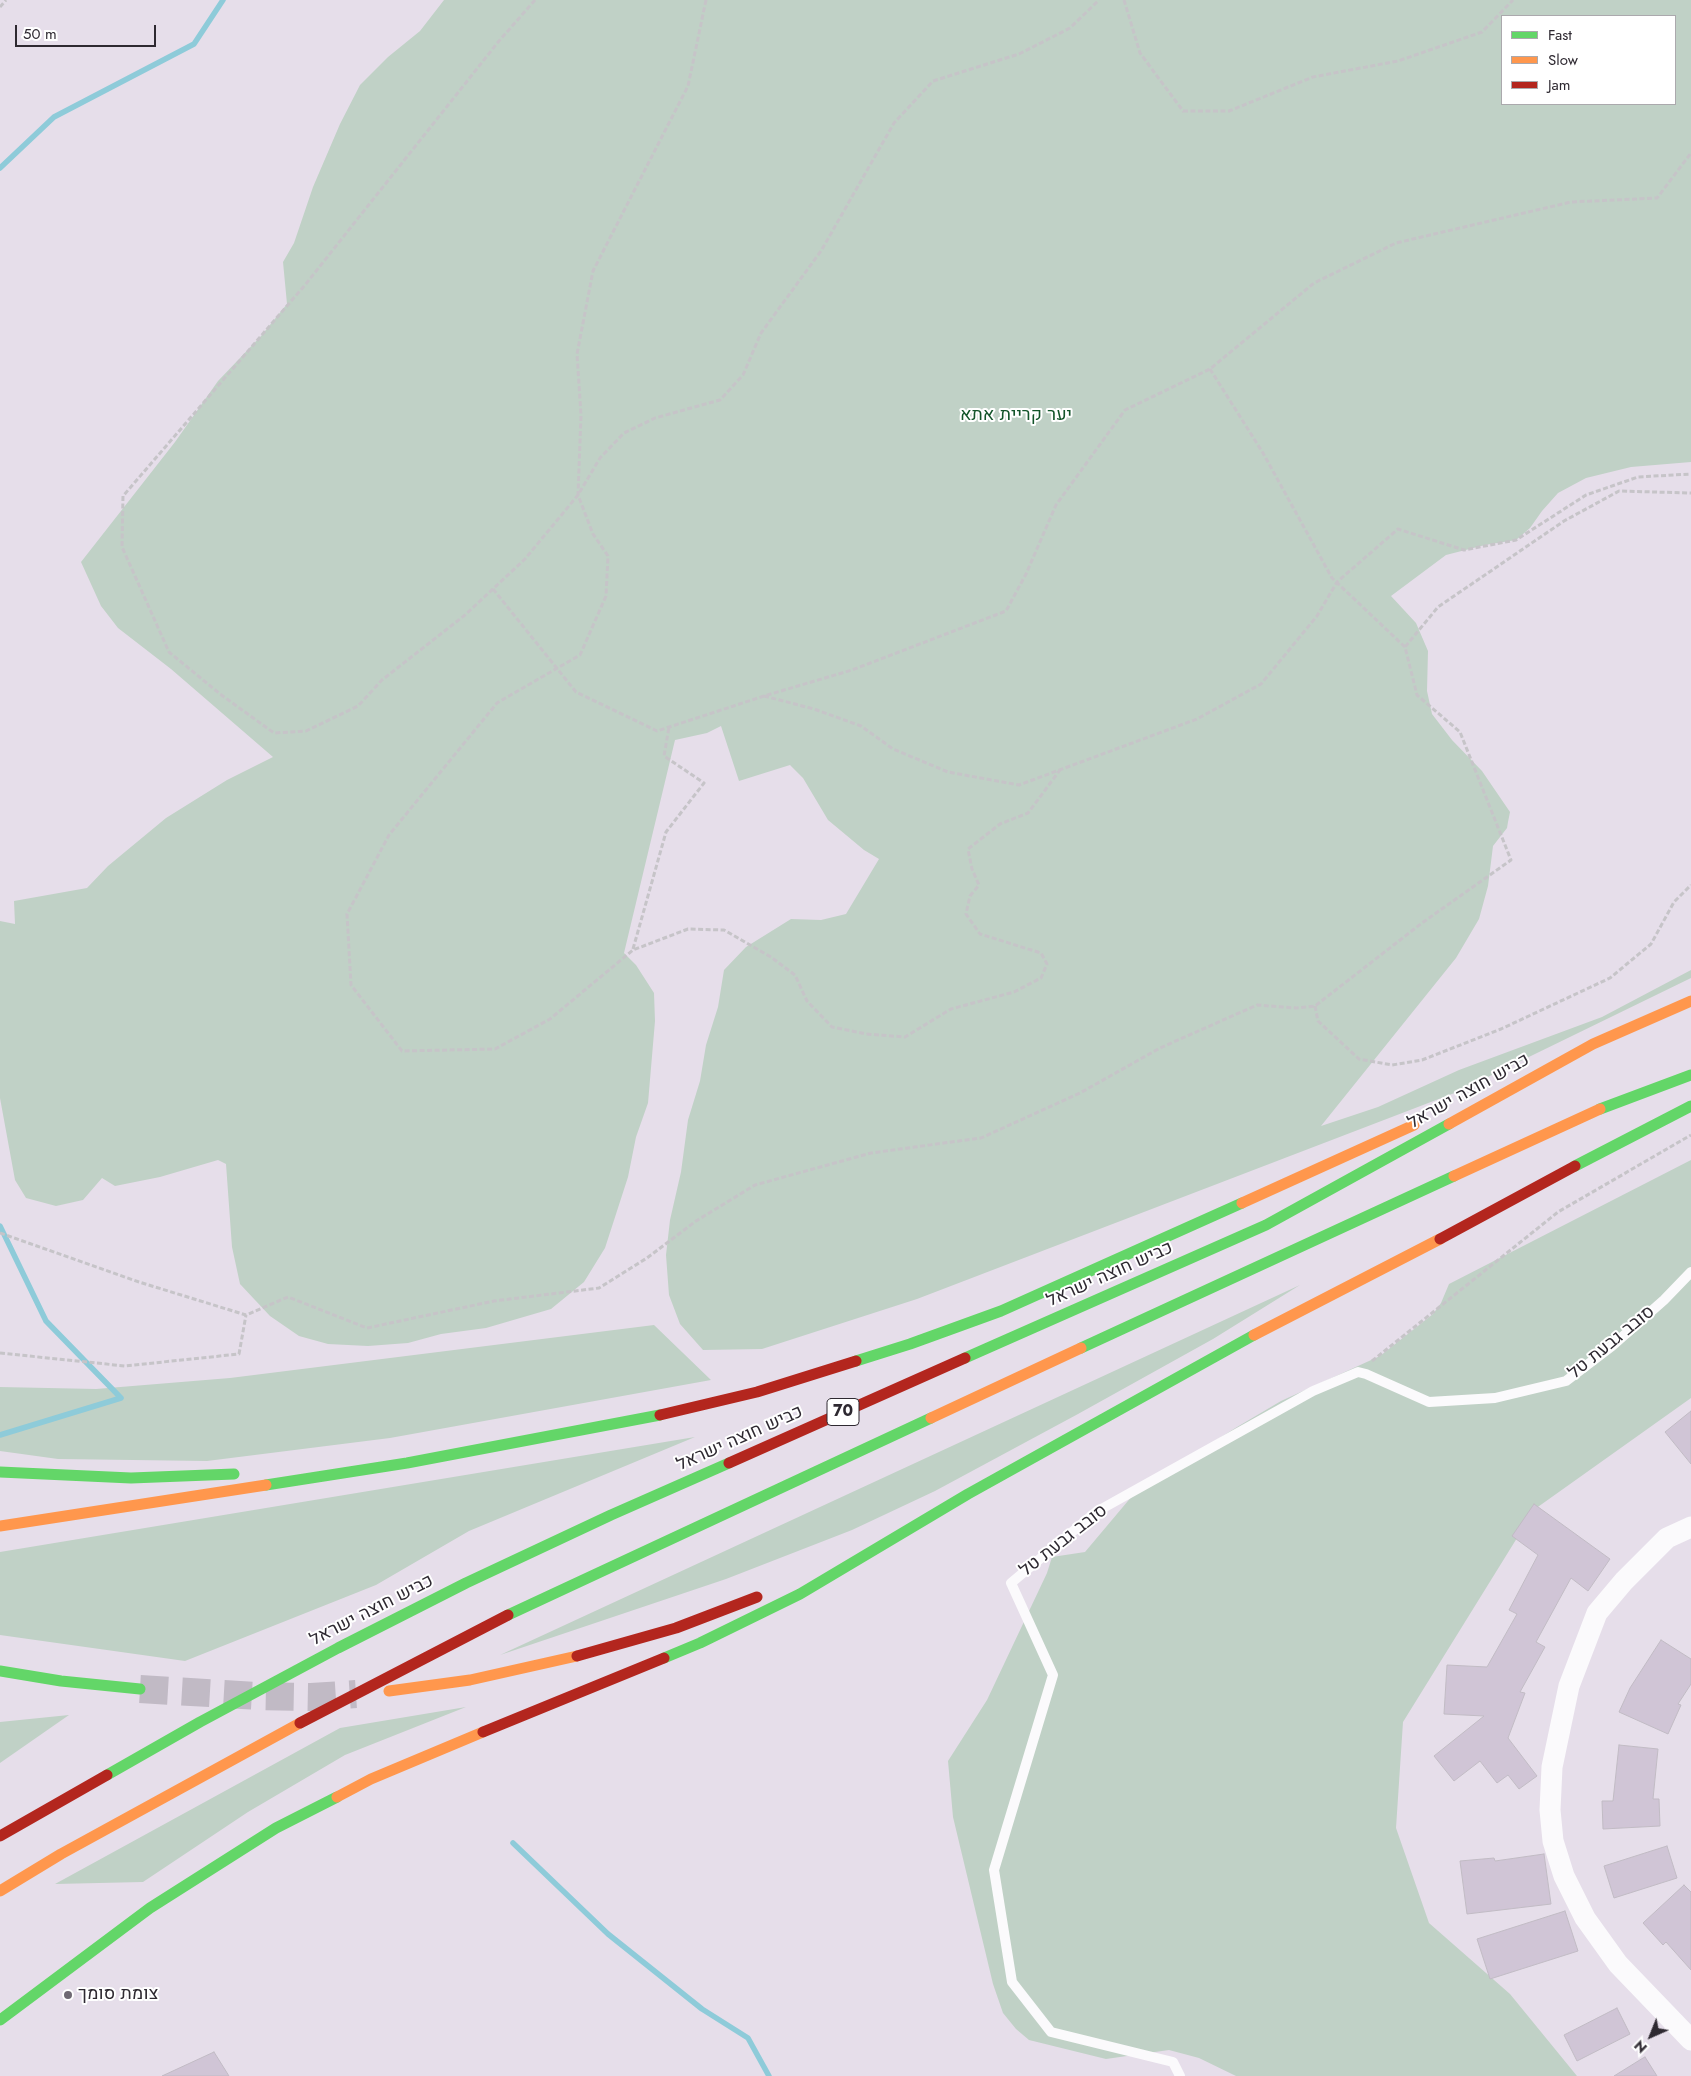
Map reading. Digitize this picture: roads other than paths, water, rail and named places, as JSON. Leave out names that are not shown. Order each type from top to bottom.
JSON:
[{"type":"highway","name":"כביש חוצה ישראל","points":[[0,1836],[200,1722],[338,1648],[466,1583],[611,1515],[1266,1225],[1592,1044],[1691,1001]]},
{"type":"highway","points":[[1474,1097],[1592,1044]]},
{"type":"highway","name":"70","points":[[0,1891],[61,1854],[223,1764],[360,1690],[487,1625],[1607,1106],[1691,1075]]},
{"type":"highway","points":[[811,1574],[846,1558],[968,1494],[1298,1311],[1502,1207],[1592,1157],[1691,1106]]},
{"type":"highway","points":[[0,1526],[407,1463],[658,1415],[757,1392],[910,1344],[1001,1311],[1429,1118]]},
{"type":"highway","points":[[282,1471],[407,1463]]},
{"type":"highway","points":[[0,1472],[131,1478],[244,1473]]},
{"type":"highway","points":[[1,2020],[150,1908],[276,1828],[370,1779],[431,1752],[624,1676],[733,1627],[800,1594],[968,1494]]},
{"type":"highway","points":[[389,1691],[470,1680],[582,1656],[676,1628],[769,1592]]},
{"type":"highway","points":[[0,1671],[61,1681],[140,1689]]},
{"type":"street","points":[[1691,1527],[1667,1538],[1624,1581],[1597,1613],[1569,1686],[1552,1767],[1550,1810],[1554,1841],[1564,1876],[1585,1918],[1618,1964],[1691,2040]]},
{"type":"lane","name":"סובב גבעת טל","points":[[1180,2076],[1173,2062],[1051,2032],[1012,1982],[994,1870],[1053,1674],[1010,1583],[1096,1512],[1313,1391],[1358,1372],[1429,1402],[1495,1398],[1566,1381],[1612,1346],[1664,1300],[1691,1272]]},
{"type":"waterway","points":[[0,168],[54,117],[194,44],[223,0]]},
{"type":"waterway","points":[[0,1226],[46,1321],[121,1398],[0,1435]]},
{"type":"waterway","points":[[513,1843],[608,1934],[702,2009],[748,2038],[769,2076]]},
{"type":"tunnel","points":[[140,1689],[258,1696],[311,1697],[356,1694]]},
{"type":"place","name":"צומת סומך","points":[[68,1995]]},
{"type":"park label","name":"יער קריית אתא","points":[[1016,416]]}]
